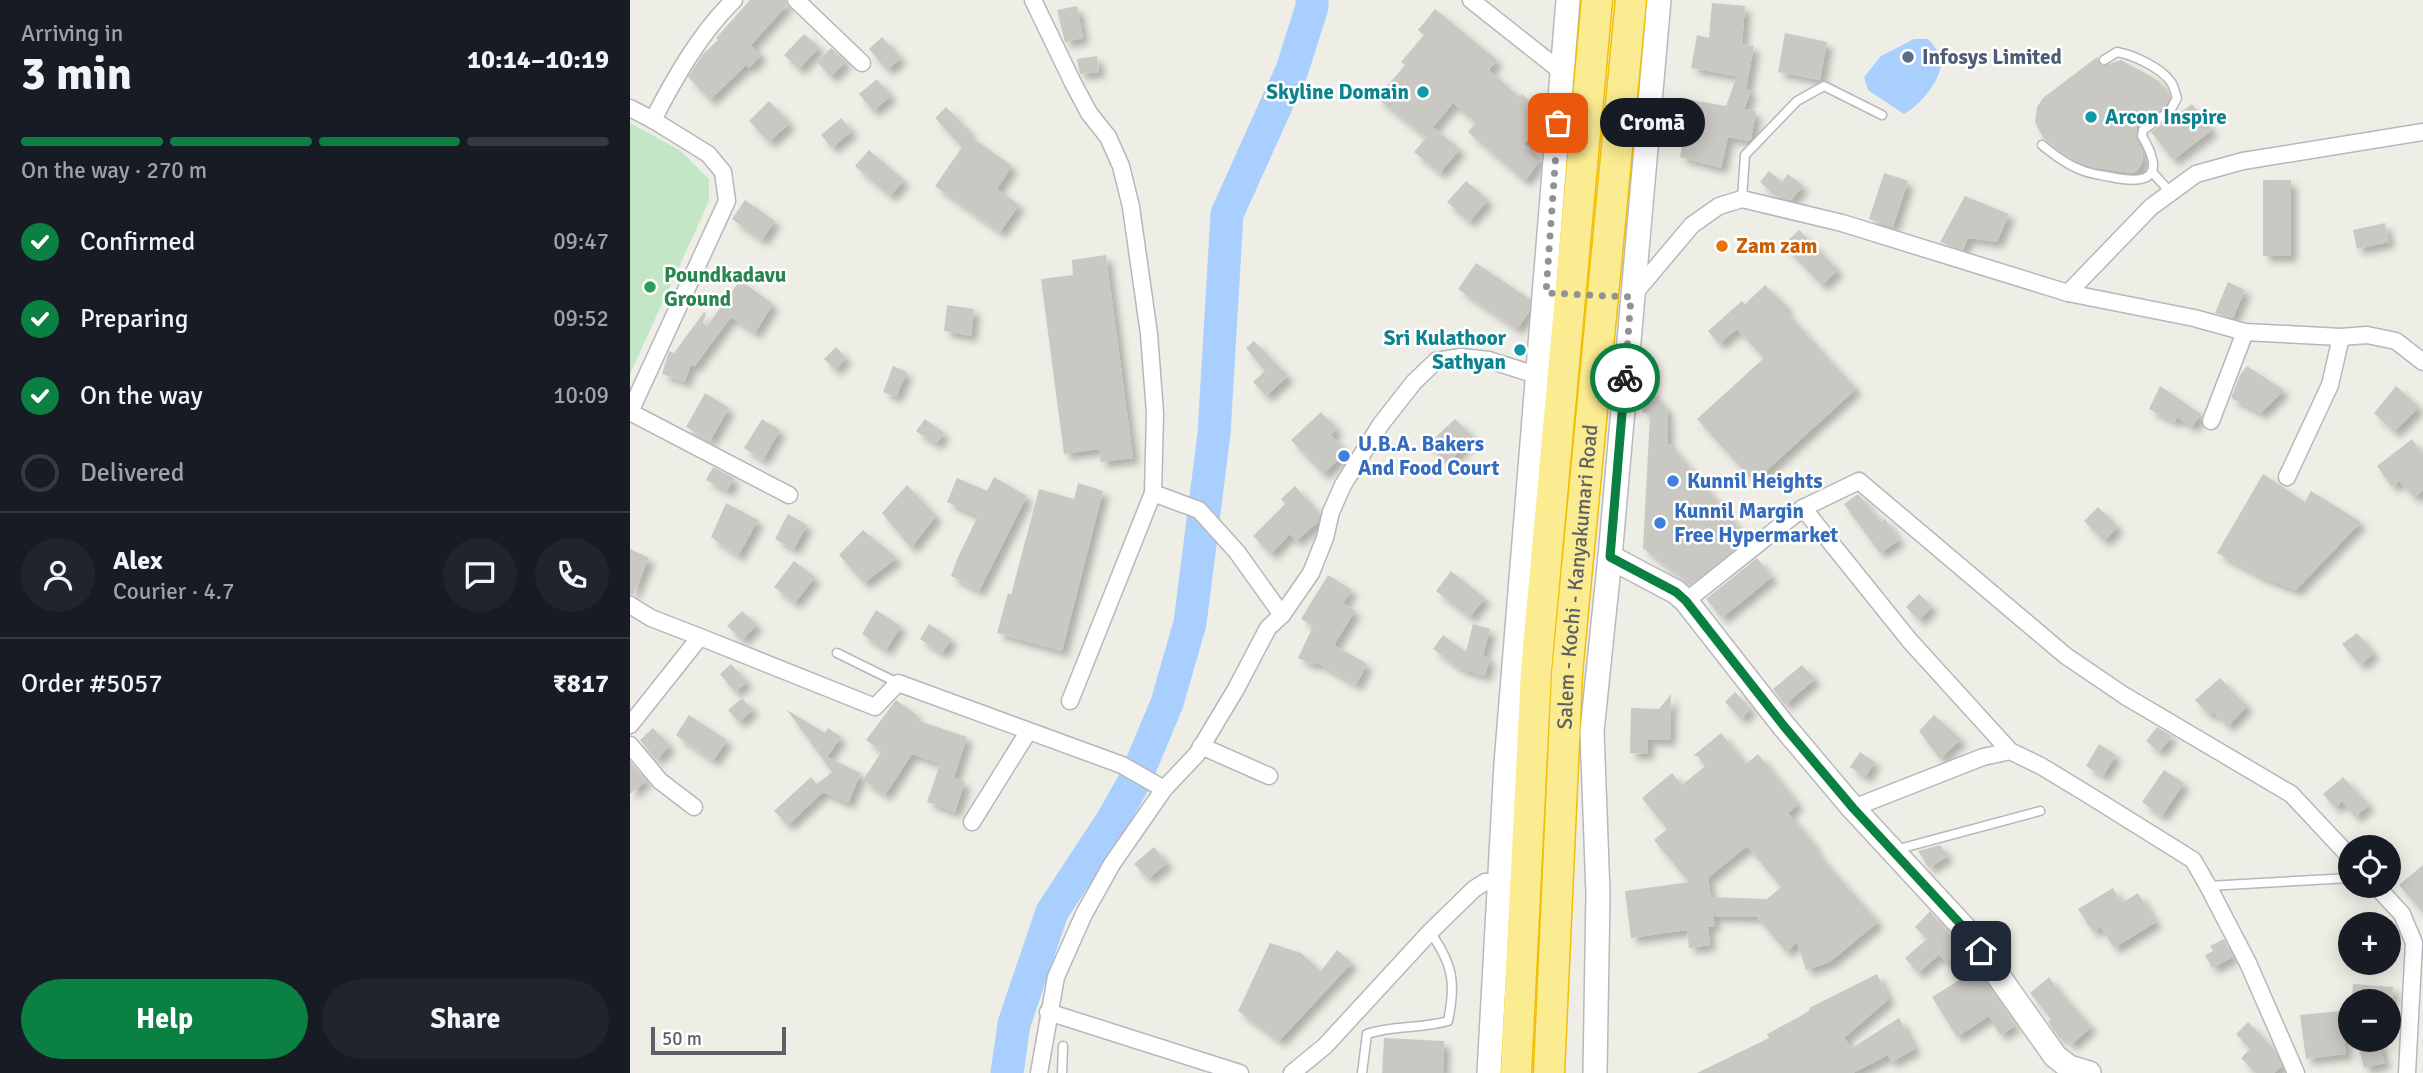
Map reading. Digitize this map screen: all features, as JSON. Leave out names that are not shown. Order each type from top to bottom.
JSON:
[{"type":"highway","name":"Salem - Kochi - Kanyakumari Road","points":[[1516,1073],[1558,294],[1597,0]]},
{"type":"highway","name":"Salem - Kochi - Kanyakumari Road","points":[[1549,1073],[1567,673],[1617,297],[1631,0]]},
{"type":"street","points":[[653,120],[669,89],[696,48],[734,0]]},
{"type":"street","points":[[796,0],[862,63]]},
{"type":"street","points":[[1033,0],[1083,103],[1108,137],[1121,166],[1131,206],[1149,334],[1155,413],[1153,493],[1070,701]]},
{"type":"street","points":[[1471,0],[1562,72]]},
{"type":"street","points":[[1489,1073],[1498,882],[1536,375],[1558,294],[1562,72],[1568,0]]},
{"type":"street","points":[[1595,1073],[1598,894],[1592,731],[1610,557],[1617,297],[1659,0]]},
{"type":"street","points":[[630,108],[708,154],[723,172],[727,201],[630,412],[789,495]]},
{"type":"street","points":[[2068,293],[2151,207],[2196,174],[2244,161],[2423,132]]},
{"type":"street","points":[[1558,294],[1617,297],[1692,225],[1719,206],[1742,199],[1842,223],[2068,293],[2194,318],[2245,332],[2341,337],[2367,335],[2396,341],[2423,362]]},
{"type":"street","points":[[2211,421],[2245,332]]},
{"type":"street","points":[[2287,477],[2330,385],[2341,337]]},
{"type":"street","points":[[1039,1073],[1056,978],[1084,914],[1158,785],[1196,754],[1268,628],[1282,615],[1311,573],[1343,485],[1381,424],[1414,382],[1436,361],[1461,357],[1489,360],[1536,375]]},
{"type":"street","points":[[1686,601],[1803,508],[1859,481],[2066,656],[2125,696],[2291,794],[2338,844]]},
{"type":"street","points":[[1153,493],[1199,510],[1219,529],[1282,615]]},
{"type":"street","points":[[1803,508],[1910,641],[2010,751],[2041,766],[2193,860],[2248,963],[2296,1073]]},
{"type":"street","points":[[1610,557],[1676,592],[1686,601],[1783,725],[1853,808],[1966,930],[2055,1056],[2069,1067],[2089,1073]]},
{"type":"street","points":[[630,605],[651,618],[875,707],[898,683],[1122,765],[1158,785]]},
{"type":"street","points":[[630,725],[700,637]]},
{"type":"street","points":[[972,822],[1028,732]]},
{"type":"street","points":[[630,745],[660,780],[694,807]]},
{"type":"street","points":[[1201,746],[1269,776]]},
{"type":"street","points":[[1853,808],[1983,757],[2010,751]]},
{"type":"street","points":[[1292,1073],[1325,1046],[1430,932],[1474,889],[1485,883],[1498,882]]},
{"type":"street","points":[[2387,898],[2402,914],[2414,943],[2407,1073]]},
{"type":"street","points":[[1048,1012],[1240,1073]]},
{"type":"lane","points":[[2042,145],[2079,169],[2096,174],[2129,181],[2143,179],[2152,172],[2154,163],[2142,136],[2143,130],[2170,111],[2177,98],[2172,83],[2161,73],[2129,54],[2117,52],[2104,60]]},
{"type":"lane","points":[[1742,199],[1745,155],[1797,101],[1824,86],[1882,116]]},
{"type":"lane","points":[[2152,172],[2171,193]]},
{"type":"lane","points":[[837,653],[898,683]]},
{"type":"lane","points":[[1893,851],[2040,811]]},
{"type":"lane","points":[[2208,886],[2338,879]]},
{"type":"lane","points":[[1362,1073],[1367,1034],[1383,1028],[1434,1025],[1448,1021],[1453,998],[1453,979],[1430,932]]},
{"type":"lane","points":[[1062,1073],[1063,1046]]},
{"type":"green space","name":"Poundkadavu Ground","points":[[630,123],[681,151],[709,179],[709,201],[630,374]]},
{"type":"water","points":[[1914,39],[1928,39],[1935,47],[1941,64],[1928,93],[1904,114],[1868,90],[1864,77],[1881,56]]},
{"type":"building","points":[[750,0],[786,0],[787,5],[751,45],[761,55],[749,68],[746,65],[710,100],[688,77],[703,54],[718,40],[716,38]]},
{"type":"building","points":[[1712,3],[1745,6],[1742,44],[1754,46],[1746,89],[1751,91],[1744,109],[1756,111],[1751,139],[1749,141],[1728,137],[1721,168],[1680,157],[1691,100],[1726,106],[1737,76],[1691,68],[1697,35],[1709,38]]},
{"type":"building","points":[[1077,6],[1083,38],[1065,42],[1057,10]]},
{"type":"building","points":[[1435,9],[1497,60],[1489,70],[1519,97],[1522,94],[1543,114],[1530,128],[1534,132],[1524,144],[1541,159],[1525,181],[1468,132],[1476,123],[1453,103],[1425,137],[1377,98],[1405,65],[1401,62],[1424,35],[1418,30]]},
{"type":"building","points":[[1785,33],[1827,42],[1820,80],[1778,72]]},
{"type":"building","points":[[804,34],[819,47],[799,69],[784,55]]},
{"type":"building","points":[[882,37],[901,58],[887,70],[869,49]]},
{"type":"building","points":[[831,48],[846,62],[831,77],[817,62]]},
{"type":"building","points":[[1097,56],[1099,72],[1080,74],[1077,59]]},
{"type":"building","name":"Arcon Inspire","points":[[2097,57],[2102,66],[2121,60],[2159,81],[2169,99],[2165,107],[2137,127],[2136,138],[2143,154],[2142,164],[2132,173],[2092,167],[2072,159],[2044,139],[2035,122],[2037,107],[2043,98]]},
{"type":"building","points":[[877,79],[891,96],[873,111],[859,94]]},
{"type":"building","points":[[769,101],[790,123],[769,142],[749,121]]},
{"type":"building","points":[[2192,104],[2212,130],[2173,160],[2151,132]]},
{"type":"building","points":[[946,107],[969,131],[967,134],[1012,166],[997,189],[1019,205],[1000,232],[935,186],[962,147],[935,118]]},
{"type":"building","points":[[841,118],[852,131],[832,148],[821,135]]},
{"type":"building","points":[[1434,128],[1460,149],[1440,173],[1414,152]]},
{"type":"building","points":[[869,150],[904,180],[890,196],[855,166]]},
{"type":"building","points":[[1769,171],[1782,182],[1788,174],[1803,186],[1791,200],[1776,196],[1760,182]]},
{"type":"building","points":[[1884,173],[1908,181],[1893,227],[1869,219]]},
{"type":"building","points":[[2263,180],[2291,180],[2291,256],[2263,256]]},
{"type":"building","points":[[1466,181],[1488,200],[1469,222],[1447,202]]},
{"type":"building","points":[[1965,196],[2009,214],[1997,242],[1968,238],[1963,250],[1940,242]]},
{"type":"building","points":[[745,200],[775,221],[762,240],[732,219]]},
{"type":"building","points":[[2385,223],[2389,242],[2357,249],[2353,230]]},
{"type":"building","points":[[1799,230],[1838,270],[1822,285],[1783,245]]},
{"type":"building","points":[[1106,255],[1133,458],[1101,462],[1099,449],[1064,454],[1041,279],[1073,275],[1072,260]]},
{"type":"building","points":[[1476,263],[1530,299],[1529,312],[1517,329],[1458,289]]},
{"type":"building","points":[[740,280],[773,304],[755,333],[731,317],[694,367],[691,364],[685,382],[662,374],[669,351],[674,353],[704,312],[703,323],[707,326]]},
{"type":"building","points":[[2228,282],[2245,290],[2233,318],[2215,313]]},
{"type":"building","points":[[1765,285],[1787,307],[1784,310],[1856,389],[1754,482],[1697,419],[1764,358],[1737,329],[1719,344],[1708,331],[1742,301],[1745,304]]},
{"type":"building","points":[[947,305],[974,309],[971,336],[944,331]]},
{"type":"building","points":[[1254,341],[1288,376],[1266,396],[1253,382],[1265,371],[1246,348]]},
{"type":"building","points":[[836,347],[846,358],[835,370],[824,359]]},
{"type":"building","points":[[893,366],[907,372],[896,397],[883,392]]},
{"type":"building","points":[[2247,366],[2284,390],[2261,413],[2231,398],[2240,375]]},
{"type":"building","name":"Kunnil Heights","points":[[1646,385],[1667,409],[1668,445],[1670,444],[1748,539],[1690,585],[1643,548],[1650,415],[1642,412]]},
{"type":"building","points":[[2160,386],[2201,414],[2192,427],[2177,417],[2175,422],[2149,409]]},
{"type":"building","points":[[2396,386],[2419,407],[2394,432],[2374,413]]},
{"type":"building","points":[[705,393],[729,408],[710,441],[686,427]]},
{"type":"building","points":[[1321,412],[1337,429],[1331,435],[1347,452],[1323,474],[1291,440]]},
{"type":"building","points":[[762,419],[780,430],[763,460],[744,448]]},
{"type":"building","points":[[925,419],[944,433],[936,444],[916,431]]},
{"type":"building","points":[[1455,419],[1474,438],[1447,463],[1428,444]]},
{"type":"building","points":[[2412,439],[2423,454],[2423,490],[2415,498],[2399,481],[2392,487],[2377,466]]},
{"type":"building","points":[[713,467],[734,478],[727,491],[706,480]]},
{"type":"building","points":[[2263,474],[2305,502],[2311,491],[2361,522],[2296,590],[2262,577],[2217,553]]},
{"type":"building","points":[[994,477],[1027,496],[979,591],[951,576],[978,516],[947,502],[957,478],[987,491]]},
{"type":"building","points":[[1078,483],[1103,491],[1062,651],[997,633],[1008,593],[1011,595],[1039,489],[1074,499]]},
{"type":"building","points":[[907,485],[936,516],[911,548],[882,513]]},
{"type":"building","points":[[1295,486],[1320,514],[1318,522],[1296,541],[1290,534],[1271,554],[1253,536],[1285,504],[1281,499]]},
{"type":"building","points":[[1858,494],[1881,522],[1885,519],[1899,540],[1880,553],[1844,504]]},
{"type":"building","points":[[726,503],[758,520],[738,556],[711,537]]},
{"type":"building","points":[[2098,507],[2118,527],[2104,541],[2084,521]]},
{"type":"building","points":[[788,514],[807,525],[794,549],[775,539]]},
{"type":"building","points":[[863,530],[897,558],[864,583],[839,555]]},
{"type":"building","points":[[630,549],[649,558],[633,595],[630,595]]},
{"type":"building","points":[[1757,558],[1772,577],[1722,618],[1706,599]]},
{"type":"building","points":[[794,561],[815,577],[795,603],[774,587]]},
{"type":"building","points":[[1451,571],[1485,598],[1470,617],[1436,591]]},
{"type":"building","points":[[1328,575],[1352,590],[1343,603],[1355,611],[1334,645],[1367,664],[1356,685],[1316,662],[1314,665],[1298,658],[1313,626],[1301,619]]},
{"type":"building","points":[[1919,594],[1932,607],[1919,620],[1906,607]]},
{"type":"building","points":[[876,610],[901,626],[886,650],[862,634]]},
{"type":"building","points":[[742,611],[757,625],[742,640],[727,626]]},
{"type":"building","points":[[929,624],[952,639],[942,653],[920,639]]},
{"type":"building","points":[[1473,624],[1490,629],[1483,656],[1490,658],[1485,676],[1459,668],[1433,649],[1443,635],[1466,652]]},
{"type":"building","points":[[2357,633],[2374,653],[2360,665],[2342,644]]},
{"type":"building","points":[[731,664],[747,682],[735,692],[720,674]]},
{"type":"building","points":[[1802,665],[1815,679],[1785,705],[1773,689]]},
{"type":"building","points":[[2220,678],[2247,706],[2228,726],[2213,712],[2209,715],[2195,700]]},
{"type":"building","points":[[1735,692],[1751,709],[1741,719],[1725,702]]},
{"type":"building","points":[[1671,694],[1670,740],[1648,739],[1648,754],[1630,753],[1631,708],[1659,709]]},
{"type":"building","points":[[742,698],[753,710],[739,722],[728,710]]},
{"type":"building","points":[[896,700],[917,715],[914,719],[967,737],[954,778],[965,782],[955,812],[927,802],[940,764],[912,754],[885,795],[863,780],[882,751],[866,740]]},
{"type":"building","points":[[787,710],[825,733],[828,728],[841,737],[827,757],[861,773],[848,803],[823,792],[788,825],[774,811],[811,777],[817,784],[832,772]]},
{"type":"building","points":[[689,715],[727,740],[713,761],[676,735]]},
{"type":"building","points":[[1934,715],[1961,739],[1940,759],[1919,731]]},
{"type":"building","points":[[2157,727],[2172,736],[2159,752],[2146,741]]},
{"type":"building","points":[[653,728],[670,746],[656,760],[640,740]]},
{"type":"building","points":[[1721,733],[1746,764],[1758,754],[1798,804],[1788,813],[1828,866],[1878,922],[1830,962],[1806,970],[1797,942],[1786,952],[1757,917],[1713,916],[1715,926],[1708,927],[1710,945],[1689,948],[1687,930],[1631,938],[1625,891],[1689,882],[1654,840],[1667,829],[1642,798],[1672,773],[1682,785],[1705,766],[1697,756],[1693,756]],"holes":[[[1747,846],[1781,887],[1767,899],[1711,897],[1708,878]]]},
{"type":"building","points":[[2099,744],[2116,755],[2103,776],[2086,766]]},
{"type":"building","points":[[1860,752],[1875,762],[1865,777],[1850,767]]},
{"type":"building","points":[[630,761],[646,781],[630,794]]},
{"type":"building","points":[[2164,770],[2184,783],[2162,816],[2142,802]]},
{"type":"building","points":[[2343,777],[2369,805],[2355,817],[2342,801],[2335,808],[2323,794]]},
{"type":"building","points":[[1940,845],[1948,856],[1929,868],[1918,851]]},
{"type":"building","points":[[1154,847],[1167,863],[1148,879],[1134,864]]},
{"type":"building","points":[[2423,865],[2423,913],[2401,887],[2401,883]]},
{"type":"building","points":[[2113,888],[2122,903],[2138,893],[2156,922],[2114,948],[2101,927],[2093,932],[2078,909]]},
{"type":"building","points":[[1930,911],[1962,949],[1947,963],[1939,955],[1918,973],[1905,958],[1927,939],[1915,927]]},
{"type":"building","points":[[2224,939],[2233,957],[2212,968],[2205,955],[2213,951],[2210,946]]},
{"type":"building","points":[[1270,943],[1301,953],[1321,971],[1337,950],[1352,963],[1279,1041],[1238,1011]]},
{"type":"building","points":[[1977,969],[2015,1026],[2000,1035],[1989,1016],[1957,1037],[1932,997]]},
{"type":"building","points":[[1877,974],[1889,999],[1844,1038],[1852,1048],[1899,1018],[1915,1049],[1891,1062],[1888,1055],[1853,1073],[1697,1073],[1769,1038],[1767,1034],[1799,1017],[1810,1010],[1809,1008]]},
{"type":"building","points":[[2049,977],[2091,1027],[2071,1045],[2063,1036],[2060,1039],[2048,1022],[2051,1019],[2030,993]]},
{"type":"building","points":[[2353,984],[2393,987],[2393,989],[2353,989]]},
{"type":"building","points":[[2338,1011],[2338,1052],[2346,1054],[2306,1059],[2300,1015]]},
{"type":"building","points":[[2248,1022],[2275,1050],[2282,1066],[2274,1073],[2256,1073],[2241,1058],[2250,1049],[2236,1034]]},
{"type":"building","points":[[1384,1038],[1444,1041],[1443,1073],[1382,1073]]},
{"type":"building","points":[[2360,1052],[2382,1052],[2385,1063],[2364,1068]]},
{"type":"waterway","points":[[1007,1073],[1014,1024],[1052,912],[1134,782],[1167,703],[1190,623],[1214,434],[1227,214],[1292,70],[1312,0]]},
{"type":"way so far","points":[[1558,123],[1546,293],[1631,297],[1625,378]]},
{"type":"place","name":"Infosys Limited","points":[[1908,57]]},
{"type":"place","name":"Skyline Domain","points":[[1423,92]]},
{"type":"place","name":"Arcon Inspire","points":[[2091,117]]},
{"type":"place","name":"Cromā","points":[[1558,123]]},
{"type":"place","name":"Zam zam","points":[[1722,246]]},
{"type":"place","name":"Poundkadavu Ground","points":[[650,287]]},
{"type":"place","name":"Sri Kulathoor Sathyan","points":[[1520,350]]},
{"type":"place","name":"U.B.A. Bakers And Food Court","points":[[1344,456]]},
{"type":"place","name":"Kunnil Heights","points":[[1673,481]]},
{"type":"place","name":"Kunnil Margin Free Hypermarket","points":[[1660,523]]},
{"type":"route","points":[[1625,378],[1610,557],[1676,592],[1686,601],[1783,725],[1853,808],[1966,930],[1981,951]]}]
